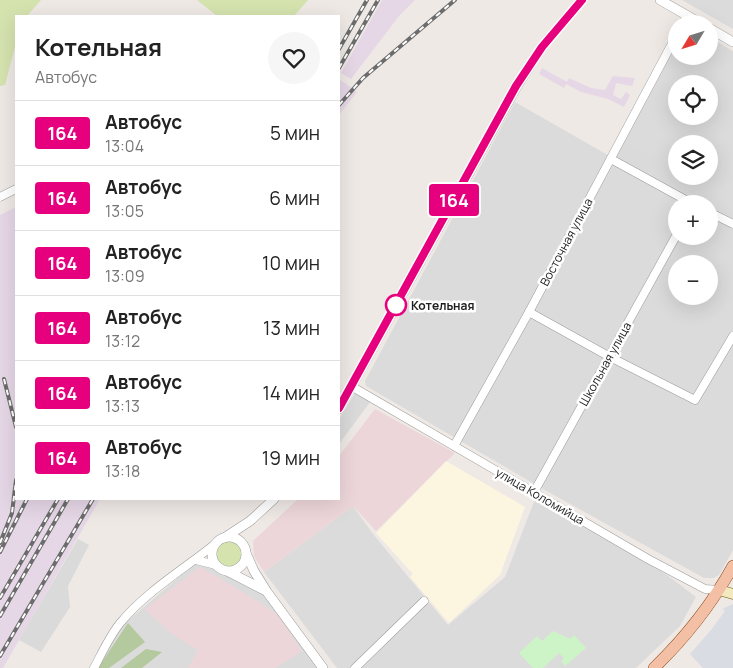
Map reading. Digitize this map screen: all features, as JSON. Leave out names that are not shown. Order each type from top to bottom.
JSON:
[{"type":"main road","points":[[664,668],[691,640],[728,589],[733,566]]},
{"type":"main road","points":[[654,668],[728,589]]},
{"type":"street","points":[[340,406],[516,86],[542,47],[582,0]]},
{"type":"street","points":[[660,0],[679,15]]},
{"type":"street","points":[[718,33],[733,42]]},
{"type":"street","name":"Восточная улица","points":[[454,446],[529,312],[668,51]]},
{"type":"street","points":[[611,158],[677,195]]},
{"type":"street","points":[[0,197],[15,190]]},
{"type":"street","points":[[718,216],[733,224]]},
{"type":"street","name":"Школьная улица","points":[[534,492],[671,245]]},
{"type":"street","points":[[529,312],[610,357],[695,400],[733,336]]},
{"type":"street","name":"улица Коломийца","points":[[352,386],[648,559],[705,589],[728,589]]},
{"type":"street","points":[[94,668],[115,630],[129,613],[215,544],[250,521],[273,500]]},
{"type":"street","points":[[228,571],[241,566],[245,558],[245,536],[250,521]]},
{"type":"street","points":[[224,538],[237,540],[267,592],[323,668]]},
{"type":"street","points":[[215,544],[212,556],[216,565]]},
{"type":"street","points":[[196,560],[216,565],[267,592]]},
{"type":"street","points":[[355,668],[424,601]]},
{"type":"shaded area","points":[[382,0],[415,0],[399,16],[351,79],[341,73]]},
{"type":"shaded area","points":[[682,0],[733,0],[733,29],[718,20],[718,15],[708,15]]},
{"type":"shaded area","points":[[718,42],[733,51],[733,550],[719,575],[713,578],[704,578],[543,489],[366,386],[365,381],[515,102],[613,158],[668,56],[668,65],[718,65]]},
{"type":"shaded area","points":[[668,63],[668,65],[694,65],[689,75],[684,75],[666,66]]},
{"type":"shaded area","points":[[542,68],[567,82],[569,78],[591,88],[605,90],[613,76],[635,78],[632,86],[616,83],[613,95],[621,99],[626,92],[630,95],[624,107],[608,99],[581,92],[566,84],[564,88],[539,74]]},
{"type":"shaded area","points":[[340,80],[357,92],[340,114]]},
{"type":"shaded area","points":[[623,141],[656,160],[646,177],[613,158]]},
{"type":"shaded area","points":[[15,208],[15,500],[99,500],[3,668],[0,668],[0,215]]},
{"type":"shaded area","points":[[355,393],[370,402],[340,443],[340,418]]},
{"type":"shaded area","points":[[375,409],[455,453],[376,531],[353,506],[264,572],[254,556],[253,541],[297,500],[340,500],[340,455]]},
{"type":"shaded area","points":[[446,461],[525,507],[500,575],[449,623],[410,577],[413,574],[376,533]]},
{"type":"shaded area","points":[[537,494],[667,575],[696,597],[680,626],[636,668],[337,668],[264,572],[353,506],[373,534],[448,625],[505,577]]},
{"type":"shaded area","points":[[78,539],[89,545],[68,586],[70,607],[41,652],[19,640]]},
{"type":"shaded area","points":[[200,559],[271,598],[319,668],[97,668],[117,630]]},
{"type":"shaded area","points":[[200,567],[277,614],[302,651],[275,668],[188,668],[198,650],[172,634],[145,609]]},
{"type":"shaded area","points":[[733,604],[733,668],[703,668],[690,654],[711,630],[725,611],[723,610],[724,608]]},
{"type":"shaded area","points":[[302,652],[313,668],[276,668]]},
{"type":"green space","points":[[0,0],[41,0],[28,15],[15,15],[15,47],[5,85],[0,86]]},
{"type":"green space","points":[[197,0],[308,0],[295,15],[216,15]]},
{"type":"green space","points":[[229,540],[239,544],[243,554],[239,564],[229,568],[219,564],[215,554],[219,544]]},
{"type":"green space","points":[[128,623],[145,642],[109,668],[98,668]]},
{"type":"green space","points":[[553,631],[570,639],[574,635],[586,648],[565,666],[561,661],[564,658],[559,653],[543,668],[533,668],[519,653],[537,636],[542,641]]},
{"type":"green space","points":[[146,649],[162,652],[142,668],[121,668]]},
{"type":"railway","points":[[340,47],[367,0]]},
{"type":"railway","points":[[340,66],[378,0]]},
{"type":"railway","points":[[340,104],[363,78],[455,0]]},
{"type":"railway","points":[[4,379],[15,423]]},
{"type":"railway","points":[[0,543],[12,513],[15,488]]},
{"type":"railway","points":[[0,552],[26,500]]},
{"type":"railway","points":[[0,598],[57,500]]},
{"type":"railway","points":[[0,616],[67,500]]},
{"type":"railway","points":[[0,656],[92,500]]},
{"type":"bus line","name":"164","points":[[340,406],[516,86],[542,47],[582,0]]},
{"type":"place","name":"Котельная","points":[[396,305]]}]
